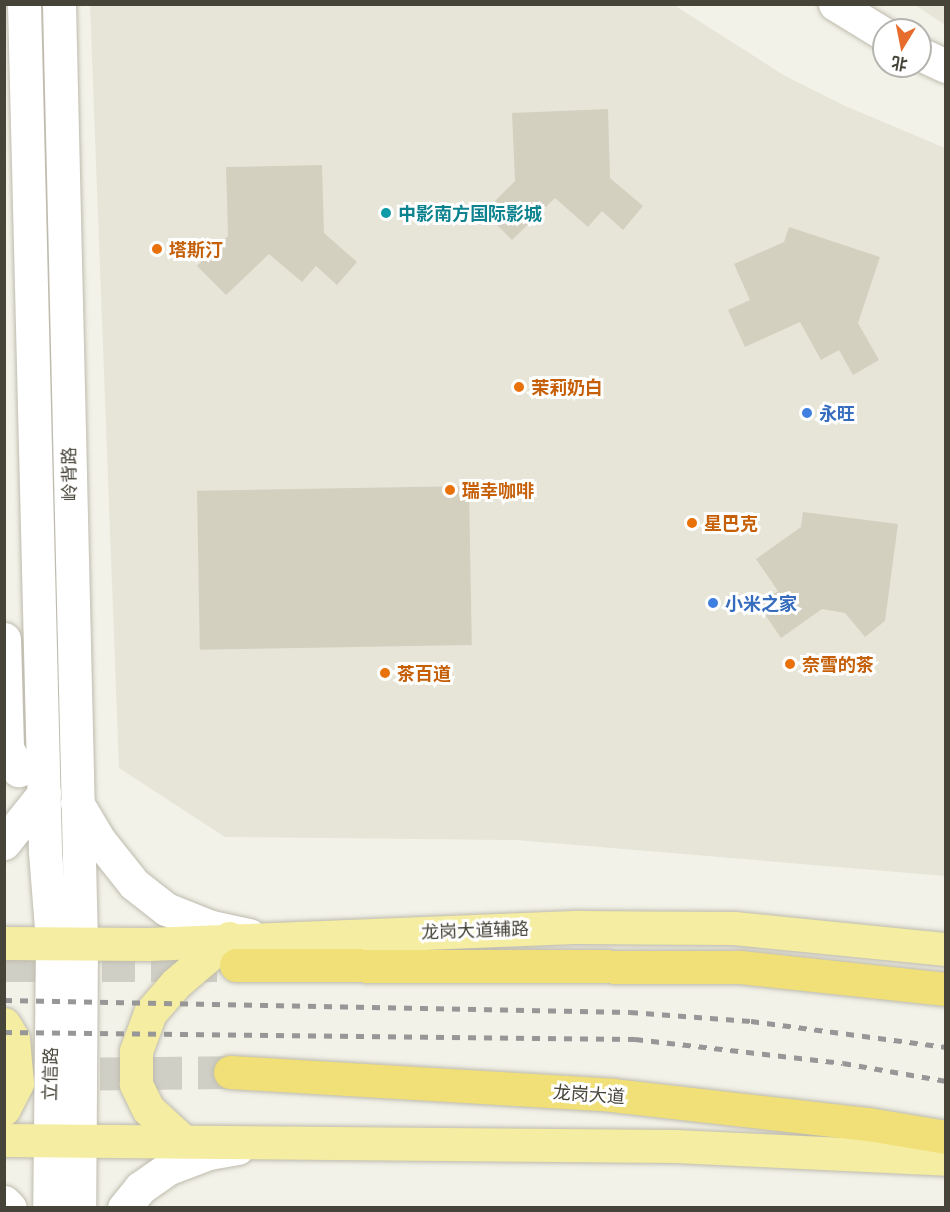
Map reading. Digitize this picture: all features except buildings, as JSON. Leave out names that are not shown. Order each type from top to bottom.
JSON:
[{"type":"highway","points":[[241,947],[740,967],[945,989]]},
{"type":"highway","name":"龙岗大道","points":[[230,1072],[612,1095],[868,1124],[945,1137]]},
{"type":"main road","name":"龙岗大道辅路","points":[[4,943],[66,942],[241,947],[580,927],[734,928],[945,949]]},
{"type":"main road","points":[[183,1141],[148,1109],[135,1084],[136,1051],[150,1013],[175,984],[241,947]]},
{"type":"main road","points":[[4,1024],[13,1039],[16,1083],[4,1109]]},
{"type":"main road","points":[[4,1140],[675,1146],[945,1159]]},
{"type":"street","name":"岭背路","points":[[24,4],[18,330],[44,793],[66,942]]},
{"type":"street","name":"岭背路","points":[[59,4],[76,801],[66,942]]},
{"type":"street","points":[[835,4],[872,27]]},
{"type":"street","points":[[18,330],[66,330]]},
{"type":"street","points":[[4,639],[7,748],[11,781]]},
{"type":"street","points":[[11,781],[42,734]]},
{"type":"street","points":[[4,843],[44,793]]},
{"type":"street","points":[[76,801],[99,840],[134,884],[166,909],[211,927],[241,947]]},
{"type":"street","name":"立信路","points":[[49,1208],[64,1140],[66,942]]},
{"type":"street","name":"立信路","points":[[64,1140],[79,1208]]},
{"type":"street","points":[[124,1208],[140,1188],[169,1168],[209,1153],[272,1142]]},
{"type":"street","points":[[4,1202],[10,1208]]},
{"type":"shaded area","points":[[90,5],[674,5],[785,76],[843,105],[945,148],[945,876],[516,840],[225,837],[119,768]]},
{"type":"shaded area","points":[[915,5],[945,5],[945,25]]},
{"type":"tunnel","points":[[4,965],[217,965]]},
{"type":"tunnel","points":[[51,1074],[230,1072]]},
{"type":"railway","points":[[4,1000],[630,1012],[751,1021],[946,1047]]},
{"type":"railway","points":[[4,1032],[635,1039],[843,1063],[946,1081]]},
{"type":"place","name":"中影南方国际影城","points":[[386,213]]},
{"type":"place","name":"塔斯汀","points":[[157,249]]},
{"type":"place","name":"茉莉奶白","points":[[519,387]]},
{"type":"place","name":"永旺","points":[[807,413]]},
{"type":"place","name":"瑞幸咖啡","points":[[450,490]]},
{"type":"place","name":"星巴克","points":[[692,523]]},
{"type":"place","name":"小米之家","points":[[713,603]]},
{"type":"place","name":"奈雪的茶","points":[[790,664]]},
{"type":"place","name":"茶百道","points":[[385,673]]}]
